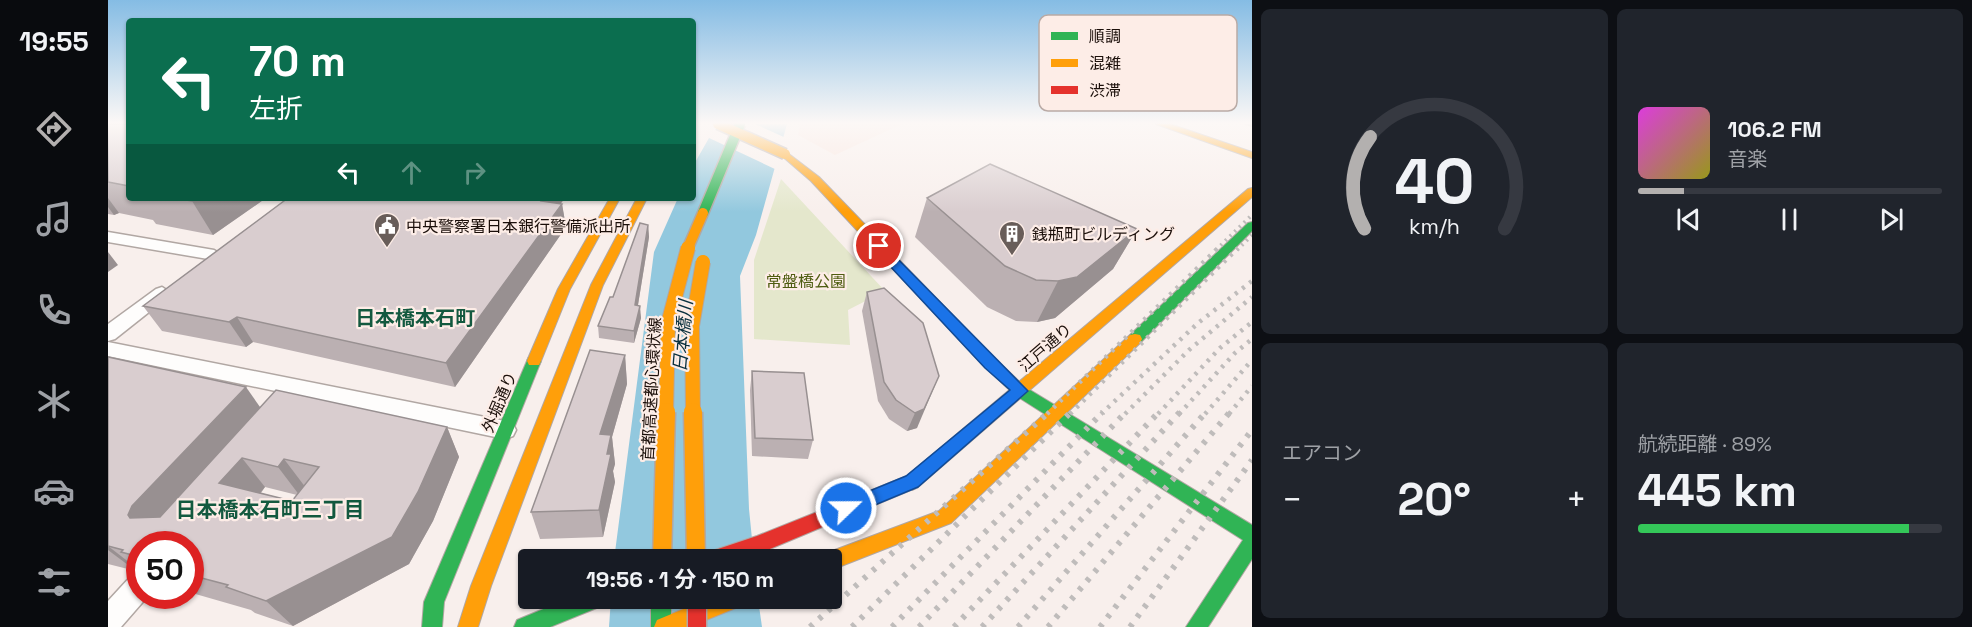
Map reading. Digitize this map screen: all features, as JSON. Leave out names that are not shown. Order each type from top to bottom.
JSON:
[{"type":"main road","name":"首都高速都心環状線","points":[[662,549],[668,324],[684,258],[728,153]]},
{"type":"main road","points":[[783,153],[815,179],[990,364],[1020,391],[1252,535]]},
{"type":"main road","name":"江戸通り","points":[[744,549],[912,482],[1252,191]]},
{"type":"main road","name":"外堀通り","points":[[432,627],[434,602],[564,289],[613,201]]},
{"type":"main road","points":[[468,627],[485,575],[597,285],[640,201]]},
{"type":"main road","points":[[842,557],[945,517],[1056,415],[1252,225]]},
{"type":"main road","points":[[696,549],[692,326],[696,291],[707,251]]},
{"type":"main road","points":[[1196,627],[1252,542]]},
{"type":"main road","points":[[524,627],[569,609]]},
{"type":"main road","points":[[661,609],[662,627],[708,609]]},
{"type":"main road","points":[[697,609],[697,627]]},
{"type":"street","points":[[108,237],[214,255]]},
{"type":"street","points":[[196,268],[230,243]]},
{"type":"street","points":[[108,334],[178,281]]},
{"type":"street","points":[[108,349],[300,397],[505,430]]},
{"type":"street","points":[[108,621],[126,601]]},
{"type":"green space","name":"常盤橋公園","points":[[781,179],[885,291],[848,310],[850,345],[754,339],[754,260]]},
{"type":"water","name":"日本橋川","points":[[700,153],[779,153],[756,235],[740,276],[749,509],[753,549],[615,549],[654,252],[677,201],[696,201],[696,161]]},
{"type":"water","points":[[610,609],[759,609],[762,627],[609,627]]},
{"type":"pier","points":[[741,153],[782,153],[777,170]]},
{"type":"building","points":[[108,153],[126,153],[126,185],[108,182]]},
{"type":"building","points":[[990,164],[1137,229],[1077,277],[1058,281],[1036,280],[1005,266],[927,198]]},
{"type":"building","points":[[284,201],[541,201],[562,204],[446,363],[237,317],[229,322],[143,306]]},
{"type":"building","points":[[640,223],[648,225],[635,305],[640,306],[634,331],[598,326],[610,297],[613,297]]},
{"type":"building","points":[[884,288],[923,323],[939,376],[924,409],[915,413],[896,400],[884,382],[867,292]]},
{"type":"building","points":[[590,350],[625,355],[600,434],[611,435],[607,454],[611,454],[599,510],[531,512]]},
{"type":"building","points":[[108,357],[246,387],[132,506],[128,515],[130,518],[160,517],[276,390],[447,427],[418,492],[392,537],[266,601],[226,587],[228,585],[204,579],[204,531],[126,531],[126,553],[121,552],[123,550],[108,546]],"holes":[[[242,458],[278,467],[284,459],[319,467],[292,501],[219,483]]]},
{"type":"building","points":[[752,371],[804,373],[813,440],[755,438]]},
{"type":"railway","points":[[1216,250],[1252,215]]},
{"type":"railway","points":[[1237,250],[1252,235]]},
{"type":"railway","points":[[1047,414],[1218,248]]},
{"type":"railway","points":[[1070,414],[1238,248]]},
{"type":"railway","points":[[1101,414],[1198,323],[1252,281]]},
{"type":"railway","points":[[1125,414],[1189,350],[1252,297]]},
{"type":"railway","points":[[1158,414],[1220,348],[1252,322]]},
{"type":"railway","points":[[1179,414],[1235,353],[1252,339]]},
{"type":"railway","points":[[1205,414],[1252,360]]},
{"type":"railway","points":[[1229,414],[1252,386]]},
{"type":"railway","points":[[810,627],[1049,412]]},
{"type":"railway","points":[[852,627],[1071,412]]},
{"type":"railway","points":[[919,627],[1126,412]]},
{"type":"railway","points":[[954,627],[1159,412]]},
{"type":"railway","points":[[982,627],[1180,412]]},
{"type":"railway","points":[[1018,627],[1206,412]]},
{"type":"railway","points":[[1048,627],[1230,412]]},
{"type":"railway","points":[[892,627],[1101,414]]},
{"type":"railway","points":[[1100,627],[1252,430]]},
{"type":"railway","points":[[1130,627],[1252,460]]},
{"type":"traffic: fast","points":[[703,213],[728,153]]},
{"type":"traffic: fast","points":[[1135,339],[1252,225]]},
{"type":"traffic: fast","points":[[987,360],[1020,391],[1252,535]]},
{"type":"traffic: fast","points":[[432,627],[434,602],[534,361]]},
{"type":"traffic: fast","points":[[1196,627],[1252,542]]},
{"type":"traffic: fast","points":[[524,627],[569,609]]},
{"type":"traffic: fast","points":[[661,609],[661,627]]},
{"type":"traffic: slow","points":[[1247,153],[1252,155]]},
{"type":"traffic: slow","points":[[785,154],[815,179],[987,360]]},
{"type":"traffic: slow","points":[[912,482],[1252,191]]},
{"type":"traffic: slow","points":[[534,361],[564,289],[613,201]]},
{"type":"traffic: slow","points":[[468,627],[481,586],[597,285],[640,201]]},
{"type":"traffic: slow","points":[[662,549],[668,324],[684,258],[703,213]]},
{"type":"traffic: slow","points":[[696,549],[692,326],[703,262]]},
{"type":"traffic: slow","points":[[842,557],[945,517],[1135,339]]},
{"type":"traffic: slow","points":[[664,627],[709,609]]},
{"type":"traffic: jam","points":[[746,549],[912,482]]},
{"type":"traffic: jam","points":[[697,609],[697,627]]},
{"type":"place","name":"中央警察署日本銀行警備派出所","points":[[387,249]]},
{"type":"place","name":"銭瓶町ビルディング","points":[[1012,257]]},
{"type":"district","name":"日本橋本石町","points":[[415,318]]},
{"type":"district","name":"日本橋本石町三丁目","points":[[270,510]]},
{"type":"route","points":[[846,508],[912,482],[1020,391],[990,364],[879,246]]}]
